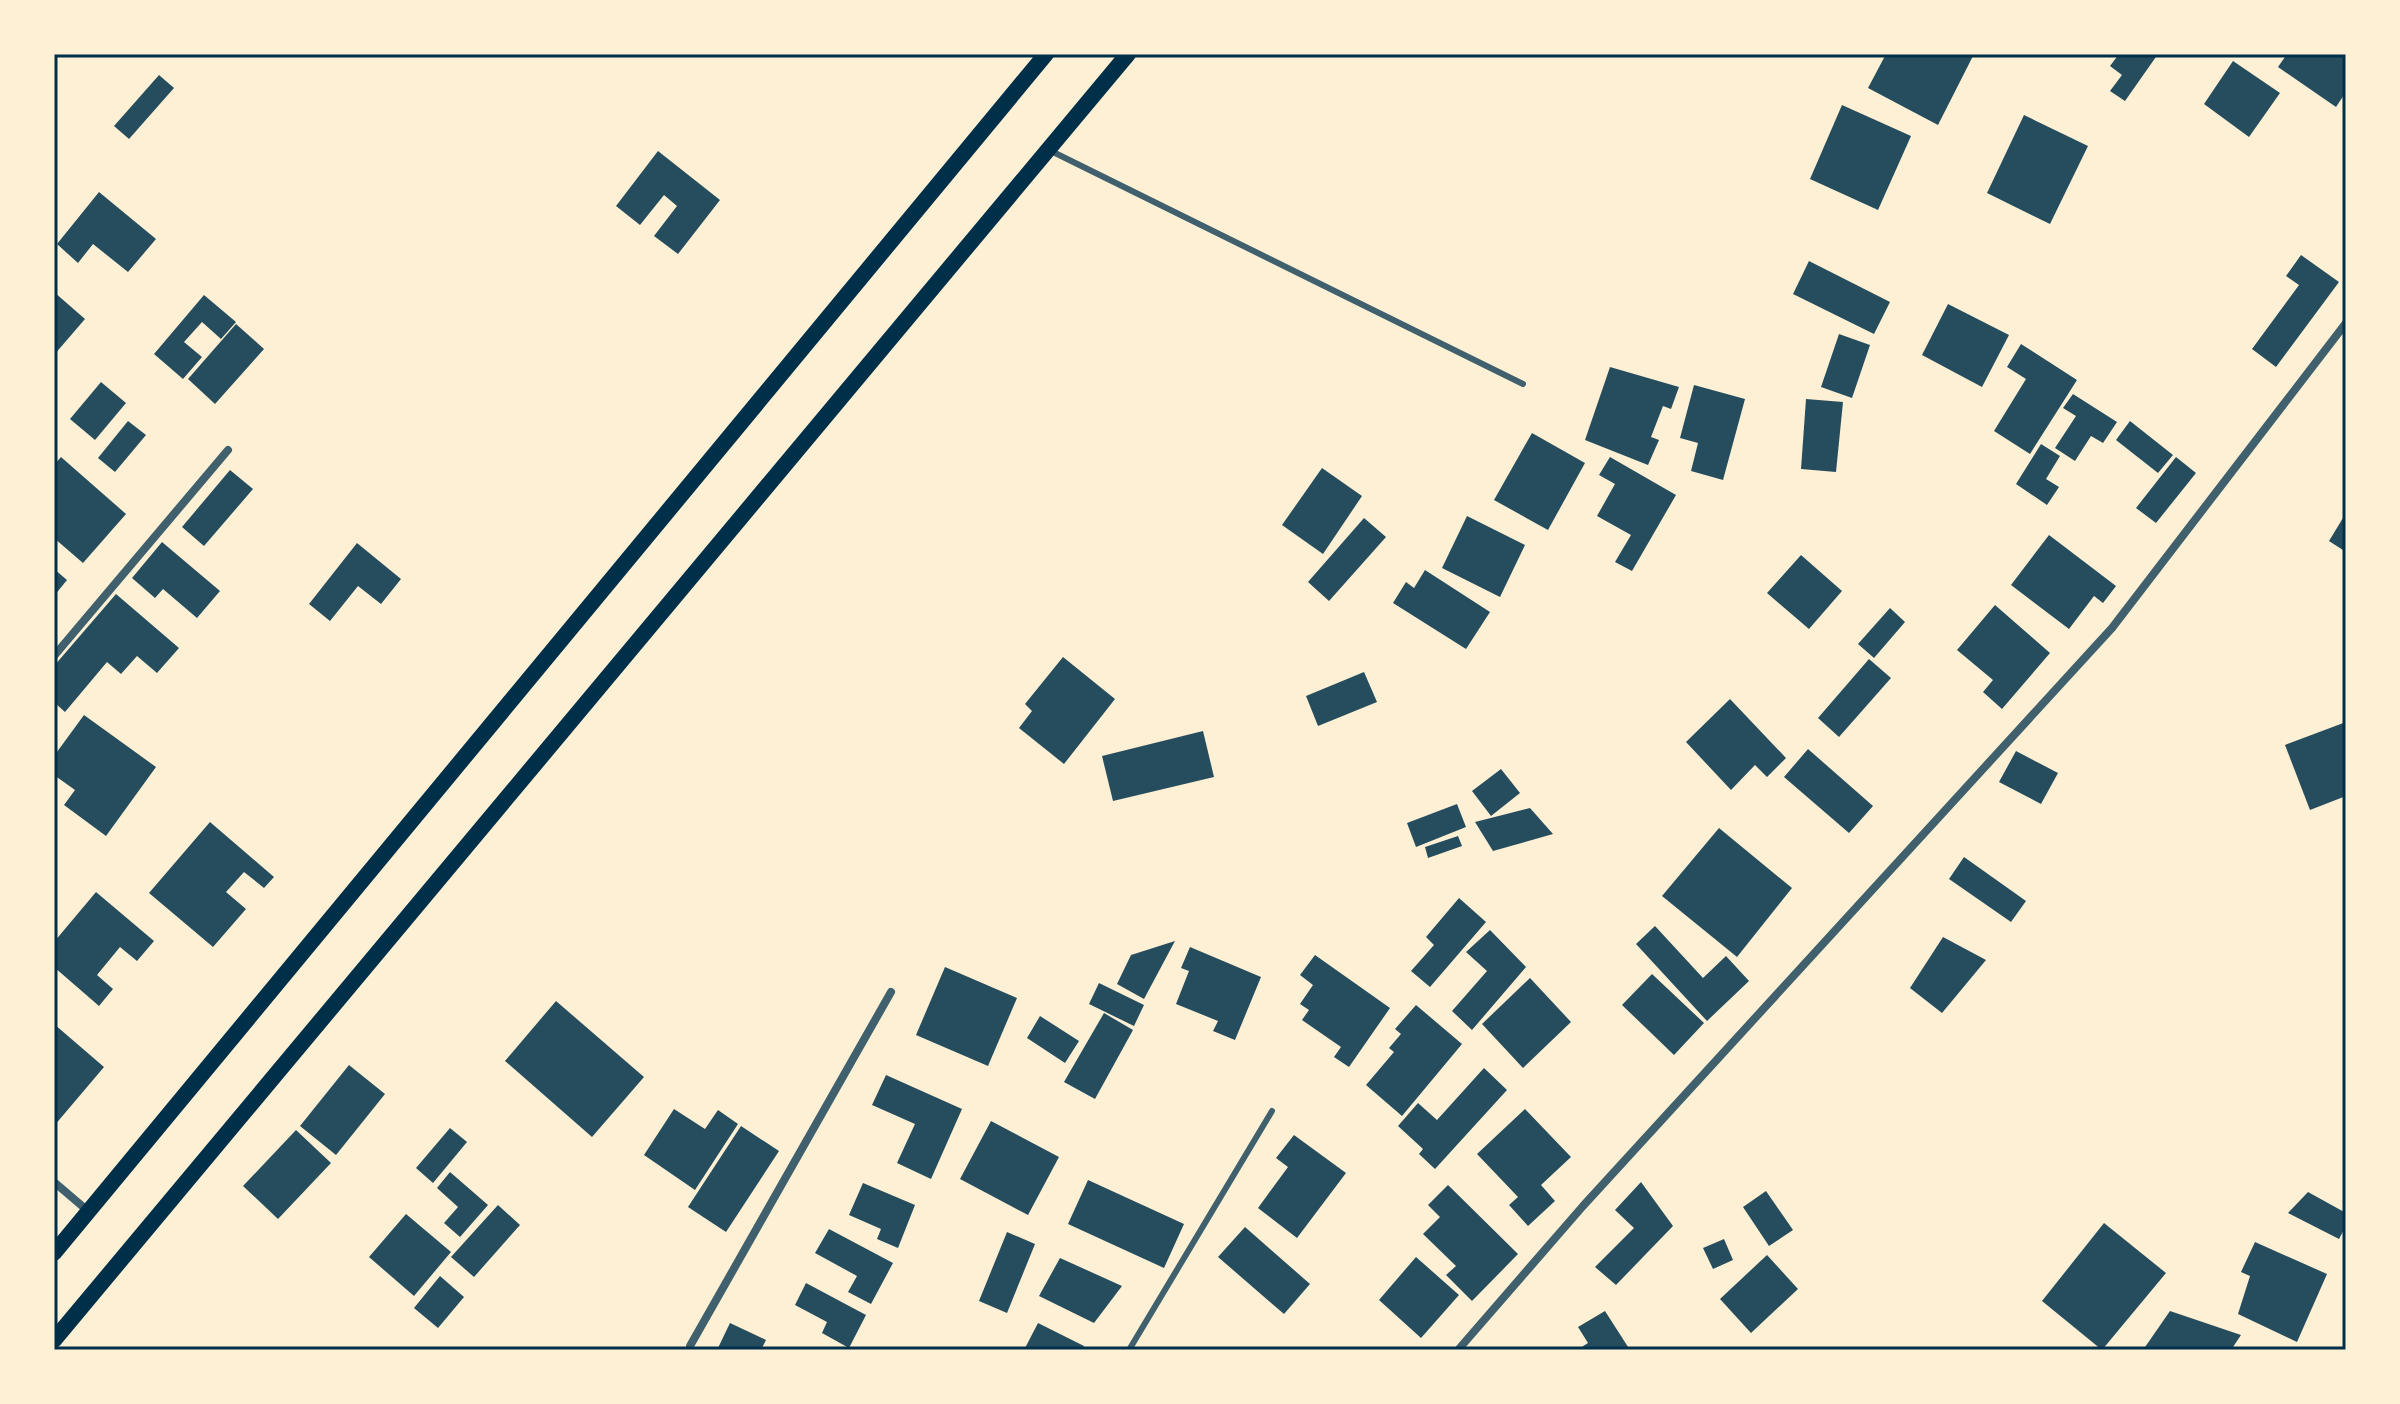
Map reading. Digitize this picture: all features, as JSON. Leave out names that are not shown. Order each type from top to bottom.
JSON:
[{"type":"main road","points":[[54,1253],[1046,54]]},
{"type":"main road","points":[[54,1340],[1128,54]]},
{"type":"street","points":[[1458,1350],[1583,1206],[2112,628],[2346,323]]},
{"type":"street","points":[[54,656],[228,450]]},
{"type":"street","points":[[690,1350],[891,992]]},
{"type":"street","points":[[54,1182],[88,1211]]},
{"type":"lane","points":[[1048,149],[1523,384]]},
{"type":"lane","points":[[1129,1350],[1272,1111]]},
{"type":"building","points":[[1886,54],[1974,54],[1938,125],[1868,88]]},
{"type":"building","points":[[2119,54],[2158,54],[2125,101],[2110,91],[2122,75],[2110,66]]},
{"type":"building","points":[[2287,54],[2346,54],[2346,92],[2336,107],[2278,67]]},
{"type":"building","points":[[2233,61],[2280,93],[2249,137],[2204,104]]},
{"type":"building","points":[[159,75],[174,88],[129,139],[114,126]]},
{"type":"building","points":[[1842,105],[1911,136],[1878,210],[1810,179]]},
{"type":"building","points":[[2024,115],[2088,146],[2050,224],[1987,193]]},
{"type":"building","points":[[658,151],[720,200],[678,254],[654,236],[677,206],[664,195],[640,225],[616,206]]},
{"type":"building","points":[[99,192],[156,239],[128,272],[93,244],[78,263],[57,244]]},
{"type":"building","points":[[2301,255],[2339,282],[2276,367],[2252,349],[2299,285],[2286,276]]},
{"type":"building","points":[[1809,261],[1890,302],[1874,334],[1793,294]]},
{"type":"building","points":[[54,292],[85,319],[54,355]]},
{"type":"building","points":[[204,295],[236,322],[221,339],[202,322],[184,342],[202,357],[183,379],[154,354]]},
{"type":"building","points":[[1948,304],[2009,335],[1982,387],[1922,355]]},
{"type":"building","points":[[236,324],[264,349],[215,404],[188,379]]},
{"type":"building","points":[[1839,334],[1870,345],[1852,398],[1821,387]]},
{"type":"building","points":[[2021,344],[2077,380],[2030,454],[1994,431],[2026,379],[2007,367]]},
{"type":"building","points":[[1610,367],[1679,387],[1671,409],[1663,406],[1651,437],[1659,440],[1648,465],[1585,440]]},
{"type":"building","points":[[101,382],[126,403],[95,440],[70,419]]},
{"type":"building","points":[[1694,385],[1745,399],[1723,480],[1691,471],[1698,443],[1680,438]]},
{"type":"building","points":[[2073,394],[2117,422],[2103,443],[2091,436],[2075,461],[2055,448],[2076,416],[2063,408]]},
{"type":"building","points":[[1806,399],[1843,402],[1836,472],[1801,469]]},
{"type":"building","points":[[128,421],[146,435],[115,472],[98,458]]},
{"type":"building","points":[[2130,421],[2173,455],[2158,473],[2116,440]]},
{"type":"building","points":[[1532,433],[1585,463],[1548,530],[1494,500]]},
{"type":"building","points":[[2041,444],[2060,456],[2046,479],[2059,487],[2047,505],[2016,484]]},
{"type":"building","points":[[61,457],[126,514],[83,563],[54,538],[54,465]]},
{"type":"building","points":[[1610,457],[1676,495],[1632,571],[1615,562],[1631,535],[1597,516],[1615,484],[1599,475]]},
{"type":"building","points":[[2176,457],[2196,473],[2156,523],[2136,508]]},
{"type":"building","points":[[1322,468],[1362,496],[1323,554],[1282,525]]},
{"type":"building","points":[[230,470],[253,489],[204,546],[182,527]]},
{"type":"building","points":[[2346,513],[2346,552],[2329,541]]},
{"type":"building","points":[[1467,516],[1525,545],[1500,597],[1442,568]]},
{"type":"building","points":[[1364,518],[1386,537],[1329,601],[1308,582]]},
{"type":"building","points":[[2049,535],[2116,586],[2103,603],[2094,596],[2069,629],[2011,585]]},
{"type":"building","points":[[162,542],[220,591],[197,618],[163,589],[155,598],[132,578]]},
{"type":"building","points":[[357,543],[401,579],[381,604],[358,586],[330,621],[309,604]]},
{"type":"building","points":[[1801,555],[1842,591],[1809,629],[1767,593]]},
{"type":"building","points":[[54,569],[67,580],[54,596]]},
{"type":"building","points":[[1425,570],[1490,612],[1466,649],[1393,603],[1406,582],[1414,588]]},
{"type":"building","points":[[116,594],[179,648],[157,673],[137,656],[121,674],[107,662],[65,712],[54,702],[54,666]]},
{"type":"building","points":[[1995,605],[2050,653],[2002,709],[1983,692],[1993,680],[1957,650]]},
{"type":"building","points":[[1890,608],[1905,622],[1874,658],[1858,644]]},
{"type":"building","points":[[1063,657],[1115,699],[1064,764],[1019,728],[1032,711],[1025,704]]},
{"type":"building","points":[[1869,659],[1891,678],[1839,737],[1818,718]]},
{"type":"building","points":[[1364,672],[1377,702],[1318,726],[1306,696]]},
{"type":"building","points":[[1730,699],[1786,758],[1767,777],[1755,765],[1731,790],[1686,742]]},
{"type":"building","points":[[84,715],[156,767],[106,836],[64,805],[75,790],[54,775],[54,756]]},
{"type":"building","points":[[2346,722],[2346,796],[2310,810],[2285,745]]},
{"type":"building","points":[[1203,731],[1214,777],[1113,801],[1102,756]]},
{"type":"building","points":[[1808,749],[1873,806],[1849,833],[1784,777]]},
{"type":"building","points":[[2016,751],[2058,773],[2041,804],[1999,782]]},
{"type":"building","points":[[1501,769],[1520,793],[1491,816],[1472,791]]},
{"type":"building","points":[[1457,804],[1466,827],[1416,847],[1407,823]]},
{"type":"building","points":[[1530,808],[1553,834],[1493,851],[1475,822]]},
{"type":"building","points":[[210,822],[274,877],[264,888],[244,872],[226,892],[246,909],[213,947],[149,893]]},
{"type":"building","points":[[1719,828],[1792,888],[1737,957],[1662,896]]},
{"type":"building","points":[[1458,836],[1462,846],[1428,858],[1425,847]]},
{"type":"building","points":[[1964,857],[2026,901],[2011,922],[1949,879]]},
{"type":"building","points":[[96,892],[154,941],[137,961],[120,947],[97,975],[113,989],[99,1006],[54,967],[54,942]]},
{"type":"building","points":[[1459,898],[1486,922],[1430,987],[1411,971],[1434,945],[1426,937]]},
{"type":"building","points":[[1655,926],[1703,978],[1726,956],[1749,981],[1707,1021],[1636,944]]},
{"type":"building","points":[[1490,930],[1526,967],[1472,1030],[1452,1011],[1487,971],[1466,952]]},
{"type":"building","points":[[1943,937],[1986,960],[1942,1013],[1910,988]]},
{"type":"building","points":[[1175,941],[1144,999],[1117,984],[1131,955]]},
{"type":"building","points":[[1190,947],[1261,977],[1235,1040],[1213,1031],[1218,1021],[1176,1004],[1189,971],[1181,968]]},
{"type":"building","points":[[1315,955],[1390,1008],[1349,1067],[1334,1057],[1341,1047],[1302,1020],[1309,1010],[1300,1004],[1313,985],[1300,975]]},
{"type":"building","points":[[945,967],[1017,998],[988,1066],[916,1035]]},
{"type":"building","points":[[1652,974],[1704,1023],[1674,1055],[1622,1005]]},
{"type":"building","points":[[1530,978],[1571,1022],[1523,1068],[1482,1024]]},
{"type":"building","points":[[1099,983],[1144,1005],[1134,1026],[1089,1004]]},
{"type":"building","points":[[556,1001],[644,1077],[592,1137],[505,1061]]},
{"type":"building","points":[[1416,1005],[1462,1044],[1402,1116],[1366,1085],[1394,1052],[1389,1048],[1401,1034],[1395,1029]]},
{"type":"building","points":[[1104,1013],[1133,1030],[1095,1099],[1064,1082]]},
{"type":"building","points":[[1040,1016],[1079,1041],[1065,1063],[1027,1038]]},
{"type":"building","points":[[54,1024],[104,1067],[54,1126]]},
{"type":"building","points":[[349,1065],[385,1094],[336,1155],[300,1126]]},
{"type":"building","points":[[1484,1068],[1507,1090],[1435,1169],[1419,1154],[1423,1149],[1398,1126],[1418,1103],[1437,1120]]},
{"type":"building","points":[[886,1075],[962,1109],[931,1179],[897,1163],[915,1124],[872,1105]]},
{"type":"building","points":[[674,1109],[705,1129],[718,1110],[738,1124],[695,1190],[644,1155]]},
{"type":"building","points":[[1525,1109],[1571,1157],[1541,1185],[1555,1201],[1528,1226],[1509,1205],[1518,1197],[1477,1154]]},
{"type":"building","points":[[991,1121],[1059,1157],[1028,1215],[960,1179]]},
{"type":"building","points":[[741,1126],[779,1151],[726,1232],[688,1207]]},
{"type":"building","points":[[450,1128],[467,1142],[433,1183],[416,1168]]},
{"type":"building","points":[[296,1130],[331,1163],[278,1219],[243,1186]]},
{"type":"building","points":[[1294,1135],[1346,1173],[1297,1238],[1258,1208],[1288,1167],[1276,1158]]},
{"type":"building","points":[[450,1172],[488,1205],[460,1237],[444,1223],[458,1207],[437,1188]]},
{"type":"building","points":[[1088,1180],[1184,1224],[1164,1268],[1068,1224]]},
{"type":"building","points":[[1641,1182],[1673,1226],[1616,1285],[1595,1267],[1634,1228],[1615,1210]]},
{"type":"building","points":[[863,1183],[915,1205],[898,1248],[877,1239],[881,1229],[849,1215]]},
{"type":"building","points":[[1448,1185],[1518,1254],[1472,1301],[1446,1275],[1456,1266],[1423,1234],[1440,1217],[1428,1205]]},
{"type":"building","points":[[1766,1191],[1793,1230],[1769,1246],[1743,1207]]},
{"type":"building","points":[[2308,1192],[2346,1213],[2346,1226],[2339,1239],[2288,1213]]},
{"type":"building","points":[[498,1205],[520,1225],[474,1277],[451,1257]]},
{"type":"building","points":[[406,1214],[451,1252],[414,1296],[369,1257]]},
{"type":"building","points":[[2104,1223],[2166,1273],[2102,1350],[2042,1301]]},
{"type":"building","points":[[1245,1227],[1310,1284],[1284,1314],[1218,1257]]},
{"type":"building","points":[[829,1229],[893,1263],[871,1304],[848,1292],[857,1276],[815,1253]]},
{"type":"building","points":[[1007,1232],[1035,1244],[1007,1313],[979,1301]]},
{"type":"building","points":[[1724,1239],[1733,1260],[1713,1269],[1703,1248]]},
{"type":"building","points":[[2255,1242],[2327,1274],[2297,1342],[2238,1314],[2250,1276],[2241,1272]]},
{"type":"building","points":[[1767,1255],[1798,1289],[1751,1333],[1720,1299]]},
{"type":"building","points":[[1416,1257],[1459,1295],[1421,1338],[1379,1300]]},
{"type":"building","points":[[1060,1258],[1122,1286],[1094,1323],[1039,1296]]},
{"type":"building","points":[[440,1276],[464,1297],[438,1328],[414,1308]]},
{"type":"building","points":[[806,1283],[866,1315],[849,1348],[822,1333],[827,1322],[795,1305]]},
{"type":"building","points":[[1605,1311],[1630,1350],[1577,1350],[1588,1343],[1578,1327]]},
{"type":"building","points":[[2170,1311],[2241,1335],[2231,1350],[2143,1350]]},
{"type":"building","points":[[730,1323],[766,1340],[761,1350],[717,1350]]},
{"type":"building","points":[[1038,1323],[1084,1346],[1082,1350],[1024,1350]]}]
